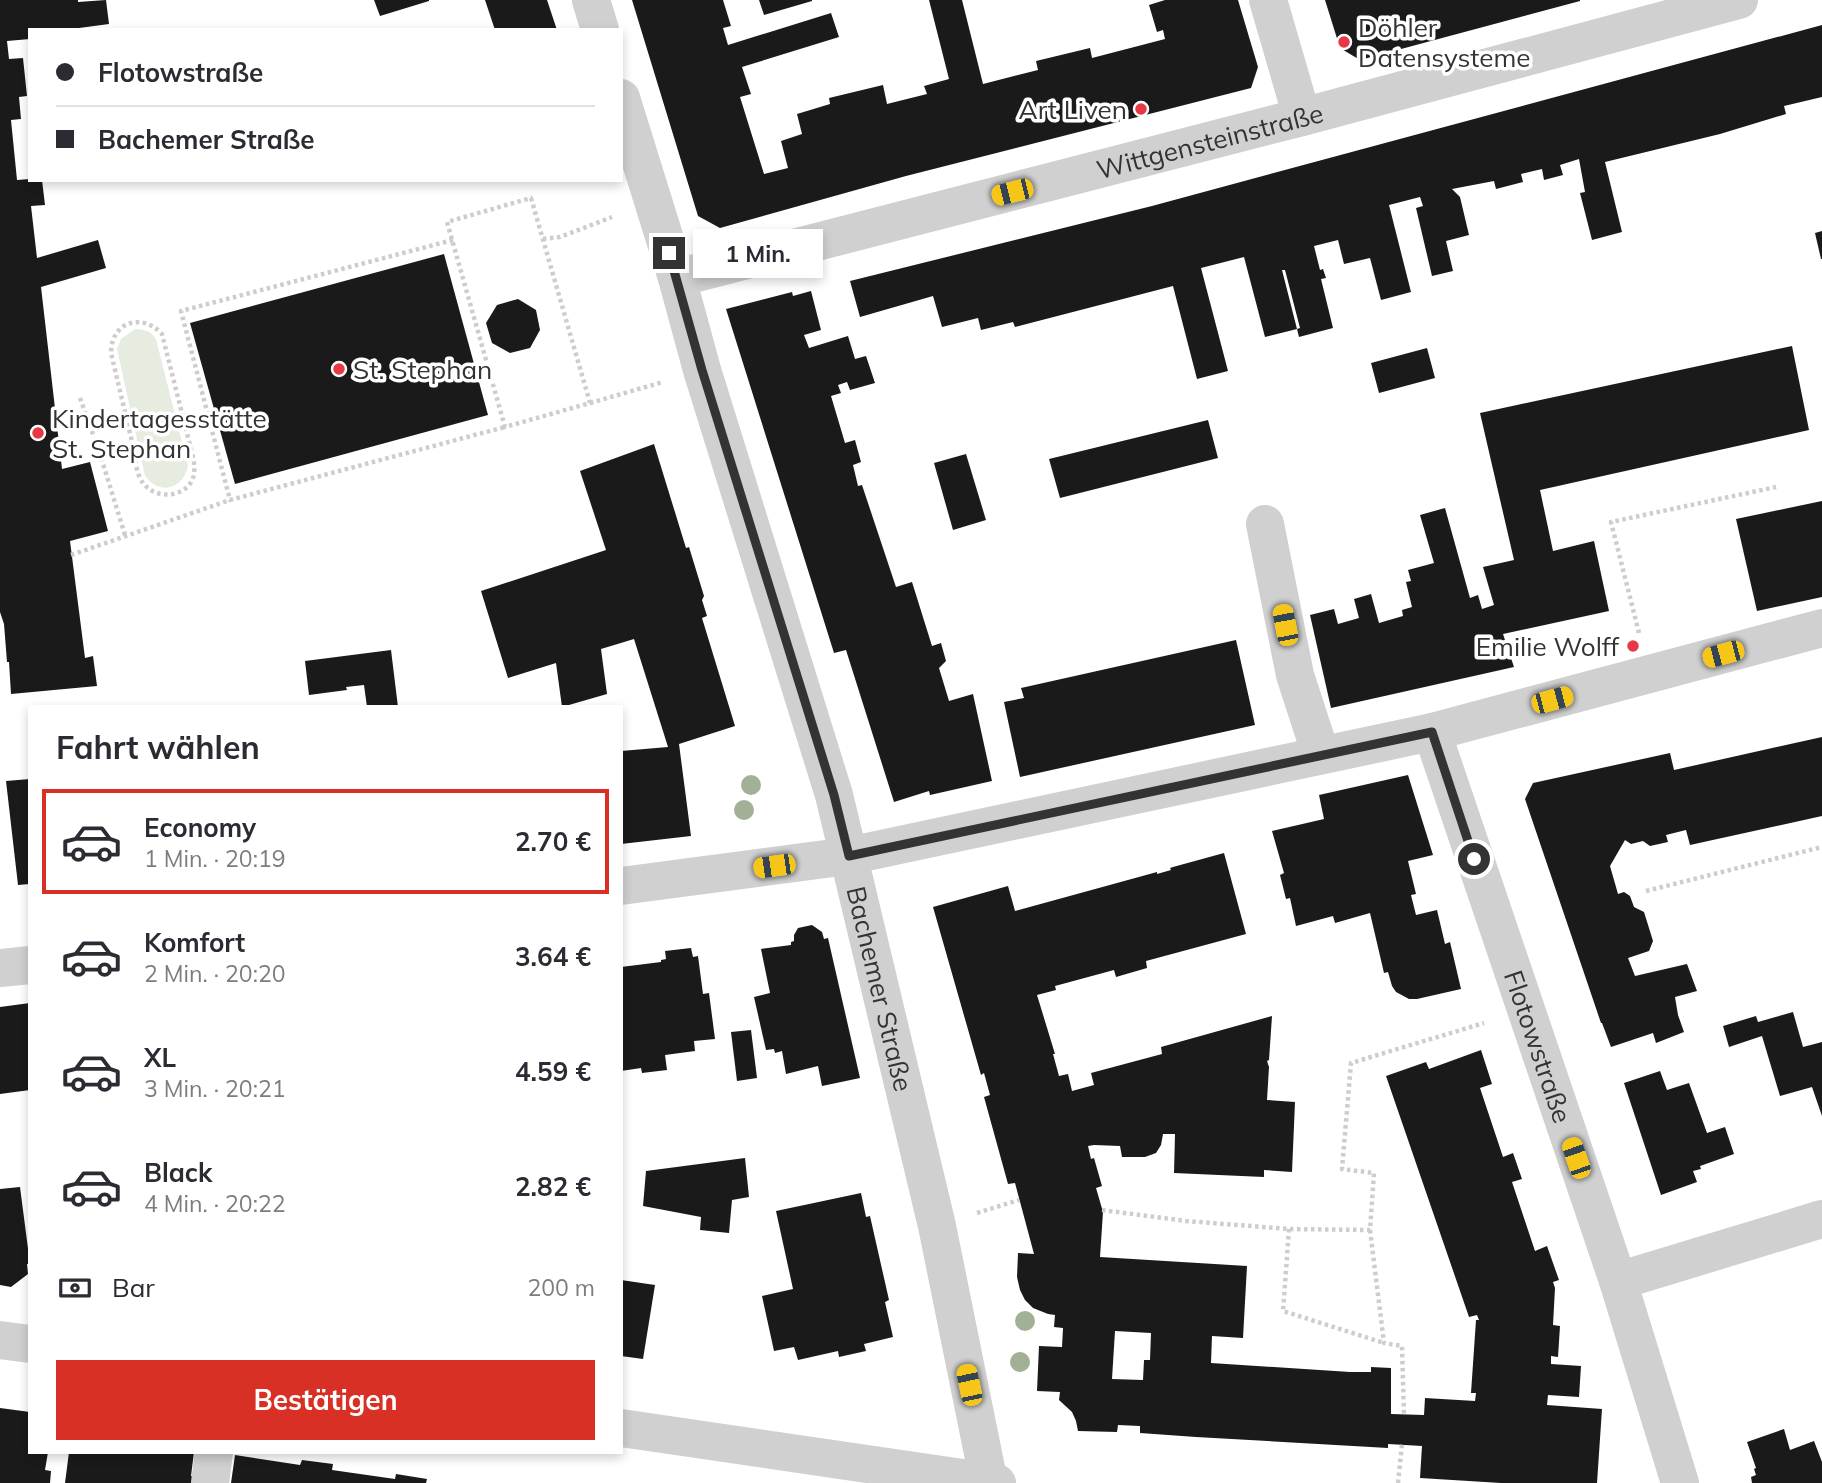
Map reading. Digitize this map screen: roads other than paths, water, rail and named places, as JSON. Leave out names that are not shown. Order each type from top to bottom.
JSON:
[{"type":"street","points":[[591,0],[599,28]]},
{"type":"street","points":[[1268,0],[1302,117]]},
{"type":"street","name":"Wittgensteinstraße","points":[[677,278],[1302,117],[1739,0]]},
{"type":"street","name":"Bachemer Straße","points":[[623,104],[834,795],[937,1226],[991,1483]]},
{"type":"street","points":[[1265,524],[1295,675],[1321,755]]},
{"type":"street","points":[[623,886],[849,856],[1432,732],[1822,628]]},
{"type":"street","name":"Flotowstraße","points":[[1432,732],[1618,1281],[1680,1483]]},
{"type":"street","points":[[0,968],[28,965]]},
{"type":"street","points":[[1618,1281],[1822,1219]]},
{"type":"street","points":[[0,1340],[28,1344]]},
{"type":"street","points":[[623,1428],[991,1483]]},
{"type":"street","points":[[210,1483],[214,1454]]},
{"type":"place","name":"Döhler Datensysteme","points":[[1344,42]]},
{"type":"place","name":"Art Liven","points":[[1141,109]]},
{"type":"place","name":"St. Stephan","points":[[339,369]]},
{"type":"place","name":"Kindertagesstätte St. Stephan","points":[[38,433]]},
{"type":"place","name":"Emilie Wolff","points":[[1633,646]]}]
